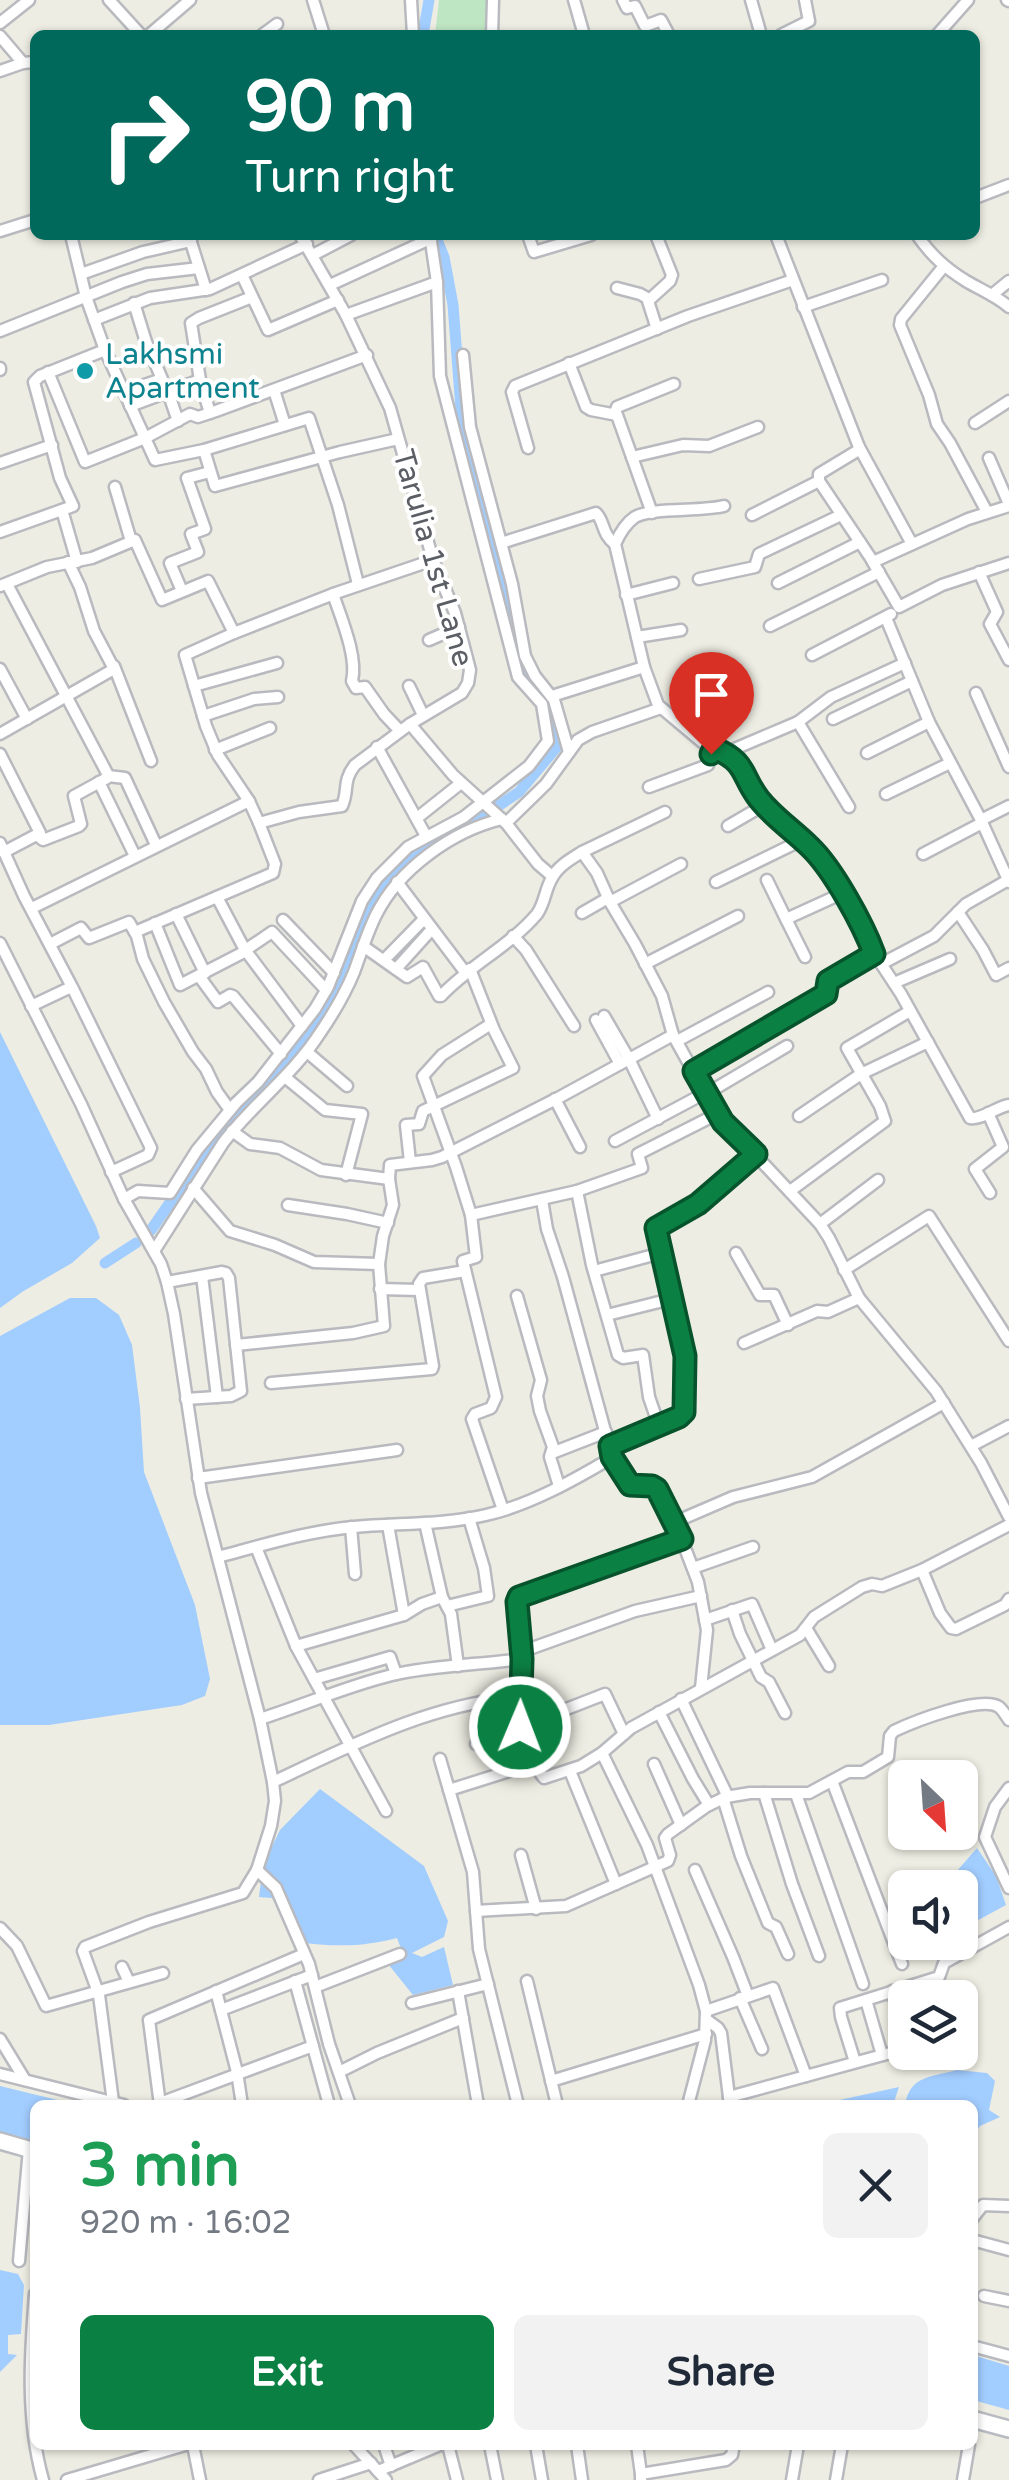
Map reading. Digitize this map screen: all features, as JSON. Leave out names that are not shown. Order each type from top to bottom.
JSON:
[{"type":"street","points":[[0,23],[30,0]]},
{"type":"street","points":[[109,0],[136,30]]},
{"type":"street","points":[[313,0],[322,30]]},
{"type":"street","points":[[411,0],[413,30]]},
{"type":"street","points":[[492,30],[493,0]]},
{"type":"street","points":[[574,0],[583,30]]},
{"type":"street","points":[[623,0],[627,8],[635,6],[644,26],[661,20],[667,30]]},
{"type":"street","points":[[751,0],[760,30]]},
{"type":"street","points":[[792,30],[809,22],[805,0]]},
{"type":"street","points":[[941,30],[968,0]]},
{"type":"street","points":[[155,30],[182,2]]},
{"type":"street","points":[[269,30],[277,24]]},
{"type":"street","points":[[0,36],[30,64]]},
{"type":"street","points":[[0,71],[30,65]]},
{"type":"street","points":[[980,196],[1009,185]]},
{"type":"street","points":[[0,231],[30,222]]},
{"type":"street","points":[[72,240],[86,297],[105,350],[157,462],[308,418],[338,505],[358,584]]},
{"type":"street","points":[[80,274],[182,240]]},
{"type":"street","points":[[190,240],[206,290]]},
{"type":"street","points":[[330,285],[423,240]]},
{"type":"street","points":[[124,1198],[138,1191],[170,1192],[197,1150],[281,1054],[326,990],[362,901],[377,878],[408,848],[484,805],[528,766],[548,741],[542,704],[518,677],[440,376],[432,240]]},
{"type":"street","points":[[530,240],[536,252],[575,240]]},
{"type":"street","points":[[649,299],[672,278],[658,240]]},
{"type":"street","points":[[778,240],[859,448],[912,544]]},
{"type":"street","points":[[920,240],[944,266],[1009,307]]},
{"type":"street","points":[[94,320],[150,298],[219,286],[306,245]]},
{"type":"street","name":"Tarulia 1st Lane","points":[[258,823],[342,806],[348,773],[377,747],[462,693],[470,670],[459,627],[433,560],[390,408],[346,315],[306,245]]},
{"type":"street","points":[[944,266],[900,325],[937,424],[987,512]]},
{"type":"street","points":[[0,332],[107,286],[199,268]]},
{"type":"street","points":[[242,275],[268,330],[338,300]]},
{"type":"street","points":[[528,448],[513,389],[688,316],[793,280]]},
{"type":"street","points":[[803,307],[882,280]]},
{"type":"street","points":[[993,294],[1009,280]]},
{"type":"street","points":[[346,315],[437,282]]},
{"type":"street","points":[[219,286],[227,306]]},
{"type":"street","points":[[617,288],[649,299],[657,329]]},
{"type":"street","points":[[210,413],[191,323],[252,297]]},
{"type":"street","points":[[124,392],[162,379],[134,303]]},
{"type":"street","points":[[0,532],[72,508],[34,382],[48,372],[105,350]]},
{"type":"street","points":[[48,372],[85,462],[145,438],[190,414],[198,417],[210,413],[366,355]]},
{"type":"street","points":[[462,355],[470,427],[518,606],[524,656],[552,696],[569,752]]},
{"type":"street","points":[[568,364],[586,407],[618,415],[652,513]]},
{"type":"street","points":[[130,406],[200,380]]},
{"type":"street","points":[[615,413],[617,407],[674,384]]},
{"type":"street","points":[[274,390],[285,425]]},
{"type":"street","points":[[168,392],[178,421]]},
{"type":"street","points":[[975,423],[1009,401]]},
{"type":"street","points":[[632,457],[683,445],[709,446],[758,428]]},
{"type":"street","points":[[204,450],[215,486],[398,439]]},
{"type":"street","points":[[0,463],[52,444]]},
{"type":"street","points":[[859,448],[820,474],[819,481],[899,607]]},
{"type":"street","points":[[770,626],[912,544],[1009,505],[989,458]]},
{"type":"street","points":[[182,591],[170,563],[198,552],[191,534],[206,529],[187,478],[210,472]]},
{"type":"street","points":[[752,515],[819,481]]},
{"type":"street","points":[[115,487],[131,541]]},
{"type":"street","points":[[615,544],[635,517],[658,511],[724,506]]},
{"type":"street","points":[[62,510],[72,562],[94,631],[114,666],[150,761]]},
{"type":"street","points":[[700,579],[755,567],[758,554],[841,514]]},
{"type":"street","points":[[502,543],[599,516],[607,537],[615,544],[644,667],[658,706],[702,742],[739,763],[757,797],[814,850],[867,934],[970,1118],[1009,1105]]},
{"type":"street","points":[[135,856],[67,696],[4,585],[34,571],[100,556],[131,541],[138,542],[162,600],[208,581],[234,633]]},
{"type":"street","points":[[778,583],[860,542]]},
{"type":"street","points":[[135,932],[273,873],[275,864],[249,801],[216,750],[185,656],[358,584],[433,560]]},
{"type":"street","points":[[812,655],[942,585],[1009,563]]},
{"type":"street","points":[[979,572],[998,612],[990,624],[1009,660]]},
{"type":"street","points":[[626,595],[673,583]]},
{"type":"street","points":[[333,594],[346,633],[356,688],[365,687],[384,714],[405,728],[502,820],[552,876]]},
{"type":"street","points":[[694,1071],[826,994],[828,981],[934,936],[978,896],[1009,881],[930,722],[886,618]]},
{"type":"street","points":[[430,640],[459,627]]},
{"type":"street","points":[[637,637],[682,630]]},
{"type":"street","points":[[194,686],[277,663]]},
{"type":"street","points":[[649,787],[708,765],[720,751],[798,722],[832,697],[905,663]]},
{"type":"street","points":[[0,734],[114,666]]},
{"type":"street","points":[[552,696],[644,667]]},
{"type":"street","points":[[0,669],[27,719]]},
{"type":"street","points":[[834,719],[912,681]]},
{"type":"street","points":[[410,686],[424,715]]},
{"type":"street","points":[[976,692],[1009,767]]},
{"type":"street","points":[[203,716],[254,699],[278,697]]},
{"type":"street","points":[[154,1251],[232,1131],[286,1078],[325,1026],[346,990],[380,907],[397,882],[452,841],[479,826],[502,820],[546,784],[578,740],[661,708]]},
{"type":"street","points":[[798,722],[849,807]]},
{"type":"street","points":[[867,753],[930,722]]},
{"type":"street","points":[[216,750],[270,728]]},
{"type":"street","points":[[377,747],[426,836]]},
{"type":"street","points":[[0,754],[39,831],[38,836]]},
{"type":"street","points":[[886,794],[950,763]]},
{"type":"street","points":[[38,836],[43,840],[80,825],[74,796],[104,779],[125,778],[156,845]]},
{"type":"street","points":[[417,818],[462,783]]},
{"type":"street","points":[[32,908],[249,801]]},
{"type":"street","points":[[728,826],[764,804]]},
{"type":"street","points":[[923,854],[1009,806]]},
{"type":"street","points":[[363,946],[408,977],[424,968],[440,997],[539,912],[552,876],[567,862],[665,812]]},
{"type":"street","points":[[38,836],[2,847],[151,1148],[148,1155],[111,1172]]},
{"type":"street","points":[[716,882],[802,840]]},
{"type":"street","points":[[582,852],[662,996],[675,1038],[717,1114],[820,1224],[859,1298],[944,1403],[1009,1518]]},
{"type":"street","points":[[582,914],[681,864]]},
{"type":"street","points":[[767,880],[804,958]]},
{"type":"street","points":[[397,882],[467,971],[513,1068],[424,1111],[418,1124],[406,1126],[410,1162]]},
{"type":"street","points":[[786,919],[843,894]]},
{"type":"street","points":[[217,896],[244,950],[302,1026]]},
{"type":"street","points":[[958,912],[996,975],[1009,968]]},
{"type":"street","points":[[176,914],[218,1002],[233,996],[281,1054]]},
{"type":"street","points":[[645,964],[738,916]]},
{"type":"street","points":[[384,960],[424,919]]},
{"type":"street","points":[[282,920],[334,973]]},
{"type":"street","points":[[50,944],[81,928],[88,938],[127,922],[192,1052],[230,1110]]},
{"type":"street","points":[[155,923],[179,984],[202,975],[271,932],[326,990]]},
{"type":"street","points":[[396,969],[432,929]]},
{"type":"street","points":[[513,936],[574,1026]]},
{"type":"street","points":[[0,942],[167,1282],[198,1478],[260,1719],[272,1782],[274,1812],[257,1870],[238,1896],[148,1922],[85,1947],[84,1956],[98,1991],[118,2100]]},
{"type":"street","points":[[894,983],[950,959]]},
{"type":"street","points":[[32,1006],[67,988]]},
{"type":"street","points":[[236,1345],[381,1328],[384,1324],[379,1264],[393,1205],[390,1165],[432,1160],[450,1153],[768,992]]},
{"type":"street","points":[[790,1191],[886,1121],[847,1050],[910,1011]]},
{"type":"street","points":[[600,1018],[658,1119]]},
{"type":"street","points":[[491,1024],[442,1055],[423,1076],[471,1216],[476,1256],[464,1260],[496,1396],[490,1408],[472,1418],[503,1510]]},
{"type":"street","points":[[800,1116],[861,1074],[928,1042]]},
{"type":"street","points":[[616,1141],[787,1046]]},
{"type":"street","points":[[306,1052],[347,1086]]},
{"type":"street","points":[[286,1078],[325,1110],[362,1114],[346,1175]]},
{"type":"street","points":[[555,1099],[580,1147]]},
{"type":"street","points":[[988,1113],[1004,1148],[975,1169],[990,1193]]},
{"type":"street","points":[[471,1216],[578,1191],[642,1168],[638,1154],[717,1114]]},
{"type":"street","points":[[232,1131],[250,1144],[280,1148],[320,1170],[389,1180]]},
{"type":"street","points":[[218,1557],[351,1527],[425,1523],[503,1510],[559,1486],[611,1452],[679,1417],[684,1412],[685,1356],[656,1228],[698,1204],[756,1154]]},
{"type":"street","points":[[820,1224],[878,1180]]},
{"type":"street","points":[[193,1188],[230,1230],[314,1262],[379,1264]]},
{"type":"street","points":[[578,1191],[594,1271],[620,1358],[643,1355],[649,1398],[659,1426]]},
{"type":"street","points":[[542,1200],[611,1452],[630,1485],[657,1489],[692,1568],[707,1637],[701,1688]]},
{"type":"street","points":[[288,1206],[388,1223]]},
{"type":"street","points":[[844,1270],[928,1216],[1009,1341]]},
{"type":"street","points":[[736,1252],[760,1295],[774,1296],[788,1325]]},
{"type":"street","points":[[594,1271],[662,1253]]},
{"type":"street","points":[[271,1383],[432,1369],[419,1284],[423,1278],[466,1271]]},
{"type":"street","points":[[167,1282],[222,1272],[228,1276],[241,1391],[231,1396],[186,1399]]},
{"type":"street","points":[[202,1276],[216,1398]]},
{"type":"street","points":[[380,1289],[419,1290]]},
{"type":"street","points":[[517,1296],[541,1380],[540,1411],[553,1446],[550,1458],[559,1486]]},
{"type":"street","points":[[606,1315],[671,1298]]},
{"type":"street","points":[[744,1343],[817,1311],[828,1312],[859,1298]]},
{"type":"street","points":[[674,1522],[733,1497],[812,1477],[944,1403]]},
{"type":"street","points":[[971,1446],[1009,1426]]},
{"type":"street","points":[[552,1453],[606,1432]]},
{"type":"street","points":[[198,1478],[397,1450]]},
{"type":"street","points":[[296,1646],[404,1616],[422,1604],[486,1598],[484,1568],[469,1518]]},
{"type":"street","points":[[425,1523],[451,1614],[458,1666]]},
{"type":"street","points":[[388,1525],[404,1616]]},
{"type":"street","points":[[682,1539],[519,1597],[520,1729],[522,1742],[544,1778],[602,1753],[659,1712],[800,1635],[814,1617],[867,1584],[880,1587],[922,1570],[1009,1526]]},
{"type":"street","points":[[351,1527],[355,1574]]},
{"type":"street","points":[[256,1546],[296,1646],[386,1811]]},
{"type":"street","points":[[692,1568],[753,1547]]},
{"type":"street","points":[[922,1570],[940,1613],[956,1630],[1009,1600]]},
{"type":"street","points":[[260,1719],[396,1674],[522,1655],[634,1611],[701,1596]]},
{"type":"street","points":[[705,1620],[752,1604],[772,1650]]},
{"type":"street","points":[[732,1610],[762,1679],[768,1680],[786,1712]]},
{"type":"street","points":[[806,1628],[829,1666]]},
{"type":"street","points":[[314,1680],[390,1657],[396,1674]]},
{"type":"street","points":[[476,1744],[605,1694],[624,1734]]},
{"type":"street","points":[[272,1782],[429,1714],[519,1697]]},
{"type":"street","points":[[681,1700],[726,1797],[760,1906],[770,1925],[776,1927],[788,1954]]},
{"type":"street","points":[[476,1911],[566,1906],[670,1858],[665,1838],[709,1805],[726,1797],[809,1793],[848,1772],[863,1772],[888,1757],[894,1731],[944,1710],[992,1704],[1000,1707],[1009,1720]]},
{"type":"street","points":[[659,1712],[709,1805]]},
{"type":"street","points":[[602,1753],[654,1866],[700,1986],[706,2034],[689,2100]]},
{"type":"street","points":[[440,1759],[472,1866],[479,1949],[517,2100]]},
{"type":"street","points":[[449,1790],[535,1764]]},
{"type":"street","points":[[654,1764],[680,1824]]},
{"type":"street","points":[[570,1770],[616,1884]]},
{"type":"street","points":[[832,1780],[902,1964]]},
{"type":"street","points":[[1009,1788],[995,1807],[985,1837],[1009,1888]]},
{"type":"street","points":[[764,1793],[819,1956]]},
{"type":"street","points":[[796,1794],[863,1984]]},
{"type":"street","points":[[521,1855],[536,1909]]},
{"type":"street","points":[[997,1866],[1009,1860]]},
{"type":"street","points":[[257,1870],[276,1888],[304,1954],[348,2100]]},
{"type":"street","points":[[695,1870],[727,1942],[762,2049]]},
{"type":"street","points":[[927,1980],[938,1977],[944,1963],[1009,1926]]},
{"type":"street","points":[[0,1928],[17,1946],[46,2006],[163,1973]]},
{"type":"street","points":[[159,2100],[150,2018],[304,1954]]},
{"type":"street","points":[[221,2010],[295,1981],[314,1981],[400,1954]]},
{"type":"street","points":[[122,1967],[129,1982]]},
{"type":"street","points":[[295,1981],[328,2100]]},
{"type":"street","points":[[527,1981],[555,2100]]},
{"type":"street","points":[[412,2003],[488,1984]]},
{"type":"street","points":[[706,2016],[773,1988],[806,2076]]},
{"type":"street","points":[[216,1990],[241,2100]]},
{"type":"street","points":[[458,1992],[477,2100]]},
{"type":"street","points":[[856,2062],[840,2008],[888,1992]]},
{"type":"street","points":[[866,2000],[882,2055]]},
{"type":"street","points":[[706,2016],[721,2033],[729,2100]]},
{"type":"street","points":[[339,2072],[463,2018]]},
{"type":"street","points":[[551,2081],[706,2034]]},
{"type":"street","points":[[0,2039],[26,2081]]},
{"type":"street","points":[[170,2100],[313,2046]]},
{"type":"street","points":[[732,2100],[888,2053]]},
{"type":"street","points":[[0,2074],[103,2100]]},
{"type":"street","points":[[0,2142],[30,2150]]},
{"type":"street","points":[[19,2261],[30,2167]]},
{"type":"street","points":[[978,2211],[983,2205],[1009,2206]]},
{"type":"street","points":[[978,2242],[1009,2250]]},
{"type":"street","points":[[984,2296],[1009,2301]]},
{"type":"street","points":[[978,2348],[1009,2356]]},
{"type":"street","points":[[978,2423],[1009,2430]]},
{"type":"street","points":[[36,2450],[43,2480]]},
{"type":"street","points":[[66,2480],[168,2450]]},
{"type":"street","points":[[194,2450],[200,2480]]},
{"type":"street","points":[[359,2450],[378,2471]]},
{"type":"street","points":[[385,2450],[390,2466]]},
{"type":"street","points":[[319,2480],[378,2471],[427,2450]]},
{"type":"street","points":[[449,2450],[457,2480]]},
{"type":"street","points":[[491,2450],[497,2480]]},
{"type":"street","points":[[537,2450],[542,2480]]},
{"type":"street","points":[[578,2450],[582,2480]]},
{"type":"street","points":[[638,2450],[641,2477],[726,2460],[733,2450]]},
{"type":"street","points":[[792,2480],[797,2450]]},
{"type":"street","points":[[836,2480],[841,2450]]},
{"type":"street","points":[[963,2480],[968,2450]]},
{"type":"green space","points":[[439,0],[492,0],[490,30],[436,30]]},
{"type":"water","points":[[0,1032],[100,1238],[72,1263],[0,1308]]},
{"type":"water","points":[[70,1298],[96,1298],[119,1315],[132,1345],[144,1472],[195,1605],[210,1679],[205,1696],[182,1705],[49,1725],[0,1725],[0,1336]]},
{"type":"water","points":[[320,1789],[424,1866],[448,1921],[444,1937],[412,1953],[422,1957],[444,1947],[453,1985],[413,1995],[388,1964],[403,1954],[397,1938],[348,1945],[298,1942],[288,1905],[279,1908],[272,1898],[259,1897],[263,1865],[280,1830]]},
{"type":"water","points":[[978,1849],[996,1876],[1006,1905],[978,1920],[978,1870],[958,1870]]},
{"type":"water","points":[[957,2070],[987,2073],[995,2081],[989,2110],[1000,2117],[978,2129],[978,2100],[906,2100],[917,2083]]},
{"type":"water","points":[[0,2086],[57,2100],[30,2100],[30,2141],[0,2133]]},
{"type":"water","points":[[899,2087],[895,2100],[840,2100]]},
{"type":"water","points":[[0,2270],[18,2274],[24,2285],[21,2334],[8,2335],[8,2354],[17,2355],[0,2372]]},
{"type":"water","points":[[978,2357],[1009,2366],[1009,2410],[978,2401]]},
{"type":"waterway","points":[[424,30],[429,0]]},
{"type":"waterway","points":[[437,240],[453,305],[462,422],[513,613]]},
{"type":"waterway","points":[[151,1230],[234,1115],[292,1057],[323,1011],[374,894],[424,845],[519,792],[556,748],[556,722],[544,697],[527,677],[520,651]]},
{"type":"waterway","points":[[105,1263],[136,1243]]},
{"type":"place","name":"Lakhsmi Apartment","points":[[85,371]]},
{"type":"route","points":[[520,1727],[519,1597],[682,1539],[657,1489],[630,1485],[612,1457],[610,1446],[684,1412],[685,1356],[656,1228],[698,1204],[756,1154],[717,1114],[694,1071],[826,994],[828,981],[874,954],[867,934],[814,850],[757,797],[734,758],[714,748],[711,754]]}]
